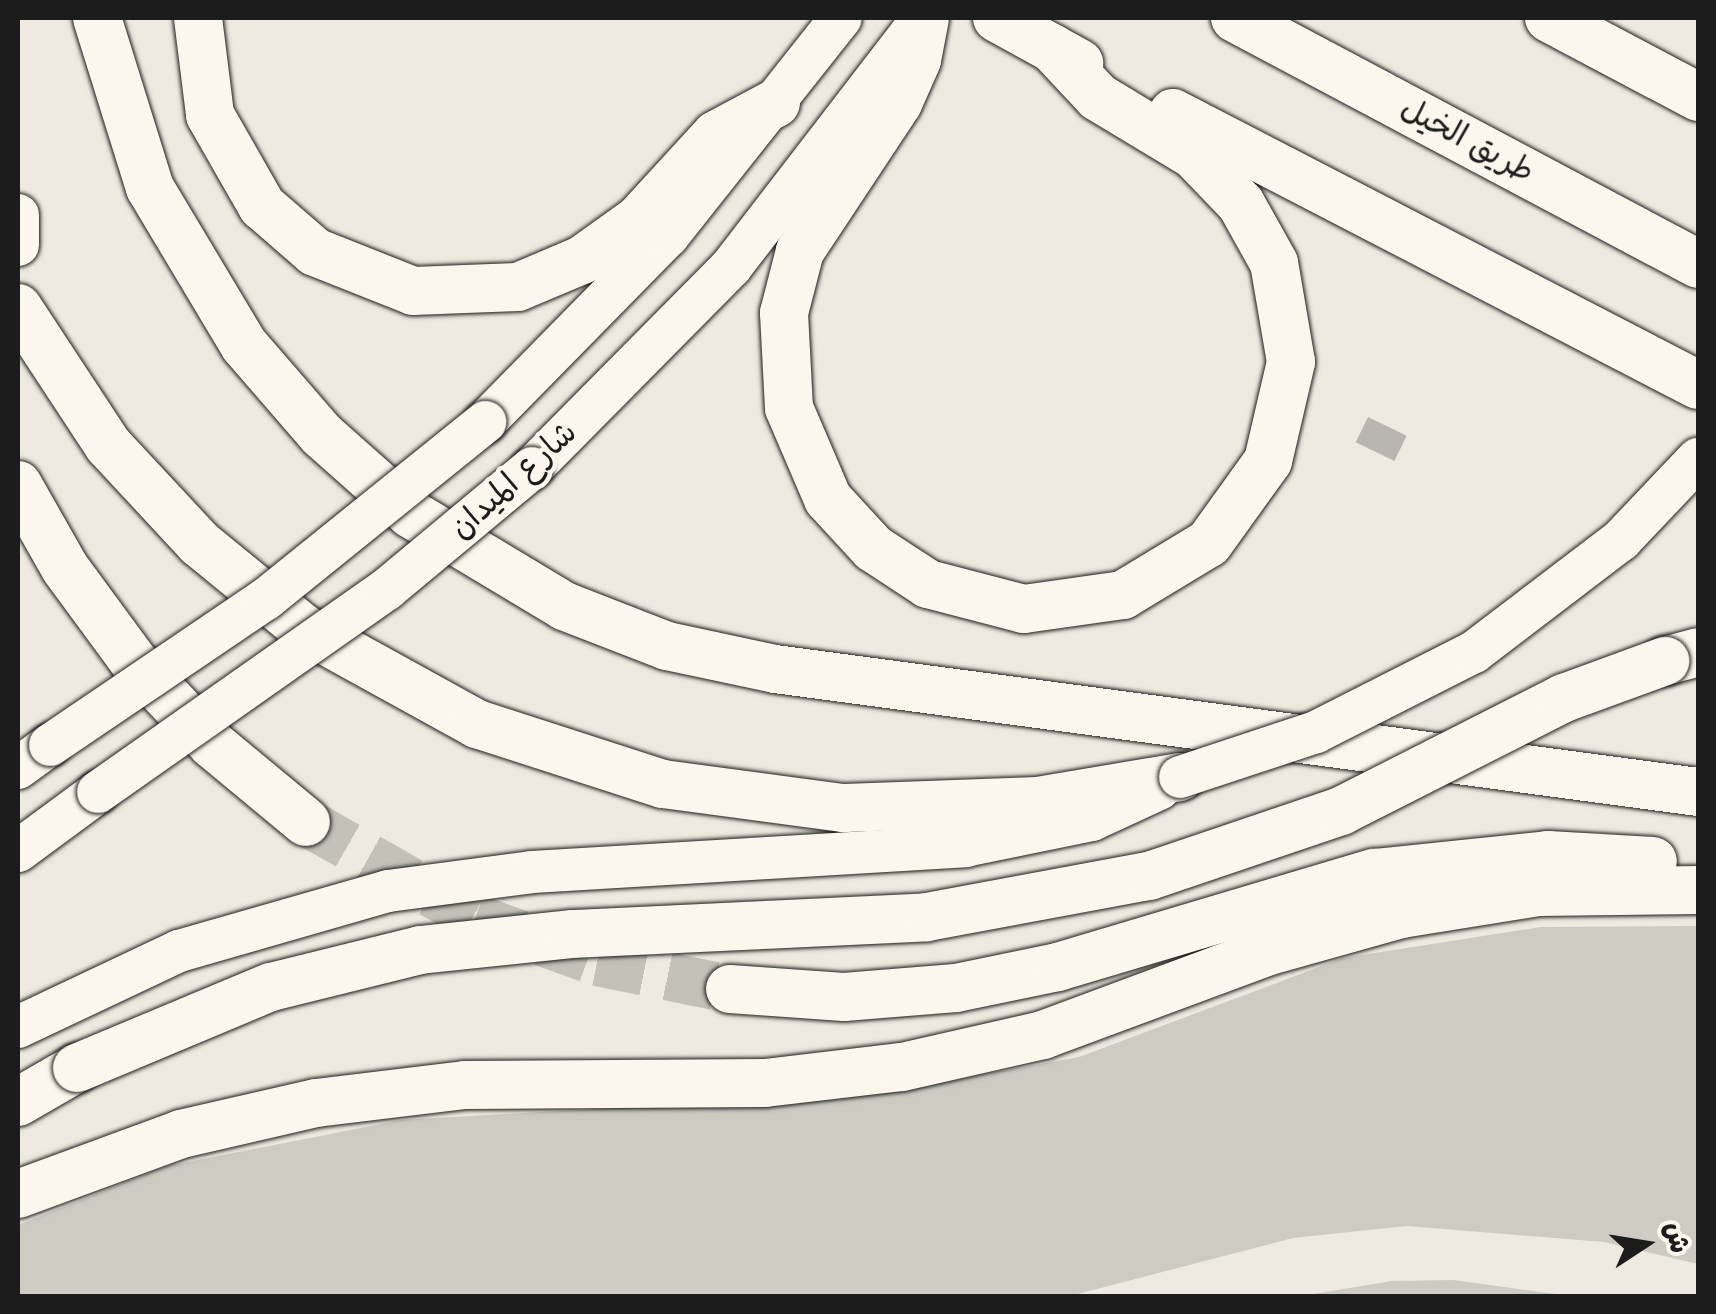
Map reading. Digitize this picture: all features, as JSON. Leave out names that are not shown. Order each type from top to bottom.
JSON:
[{"type":"highway","points":[[97,18],[128,131],[178,244],[257,361],[366,476],[494,568],[614,628],[775,669],[1698,792]]},
{"type":"highway","points":[[198,18],[210,114],[262,206],[330,261],[413,291],[518,287],[582,260],[639,219],[716,134],[776,104]]},
{"type":"highway","points":[[924,18],[913,71],[874,113],[814,224],[790,282],[784,375],[812,470],[873,548],[960,596],[1057,608],[1154,582],[1232,518],[1268,461],[1291,362],[1284,296],[1259,232],[1219,178],[1098,97],[1052,48]]},
{"type":"highway","points":[[997,18],[1698,385]]},
{"type":"highway","name":"طريق الخيل","points":[[1235,18],[1698,264]]},
{"type":"highway","points":[[1549,18],[1698,97]]},
{"type":"highway","points":[[18,308],[108,445],[250,588],[418,697],[600,768],[723,796],[844,808],[1038,801],[1180,777]]},
{"type":"highway","points":[[18,485],[65,568],[134,662],[212,744],[306,822]]},
{"type":"highway","points":[[18,1102],[77,1068],[271,986],[420,950],[573,934],[911,919],[1149,876],[1341,811],[1564,698],[1682,656]]},
{"type":"highway","points":[[730,989],[844,997],[1008,980],[1318,886],[1432,864],[1548,855],[1698,866]]},
{"type":"highway","points":[[18,1194],[182,1134],[316,1103],[465,1085],[765,1083],[902,1067],[1043,1036],[1266,952],[1400,914],[1538,892],[1698,890]]},
{"type":"main road","name":"شارع الميدان","points":[[34,756],[294,578],[485,422],[606,304],[776,104],[841,18]]},
{"type":"main road","name":"شارع الميدان","points":[[18,851],[387,589],[532,468],[731,266],[874,113]]},
{"type":"main road","points":[[18,216],[18,245]]},
{"type":"main road","points":[[18,1027],[179,950],[317,907],[460,880],[966,846],[1092,820],[1180,777],[1316,732],[1474,652],[1596,562],[1698,460]]},
{"type":"shaded area","points":[[1698,926],[1698,1264],[1604,1242],[1407,1226],[1293,1238],[1070,1296],[18,1296],[18,1225],[167,1166],[401,1120],[880,1093],[1079,1057],[1343,958],[1541,927]]},
{"type":"shaded area","points":[[1453,1280],[1571,1296],[1301,1296],[1392,1281]]},
{"type":"building","points":[[1368,417],[1407,436],[1394,461],[1356,442]]},
{"type":"tunnel","points":[[306,822],[475,918],[597,962],[730,989]]}]
